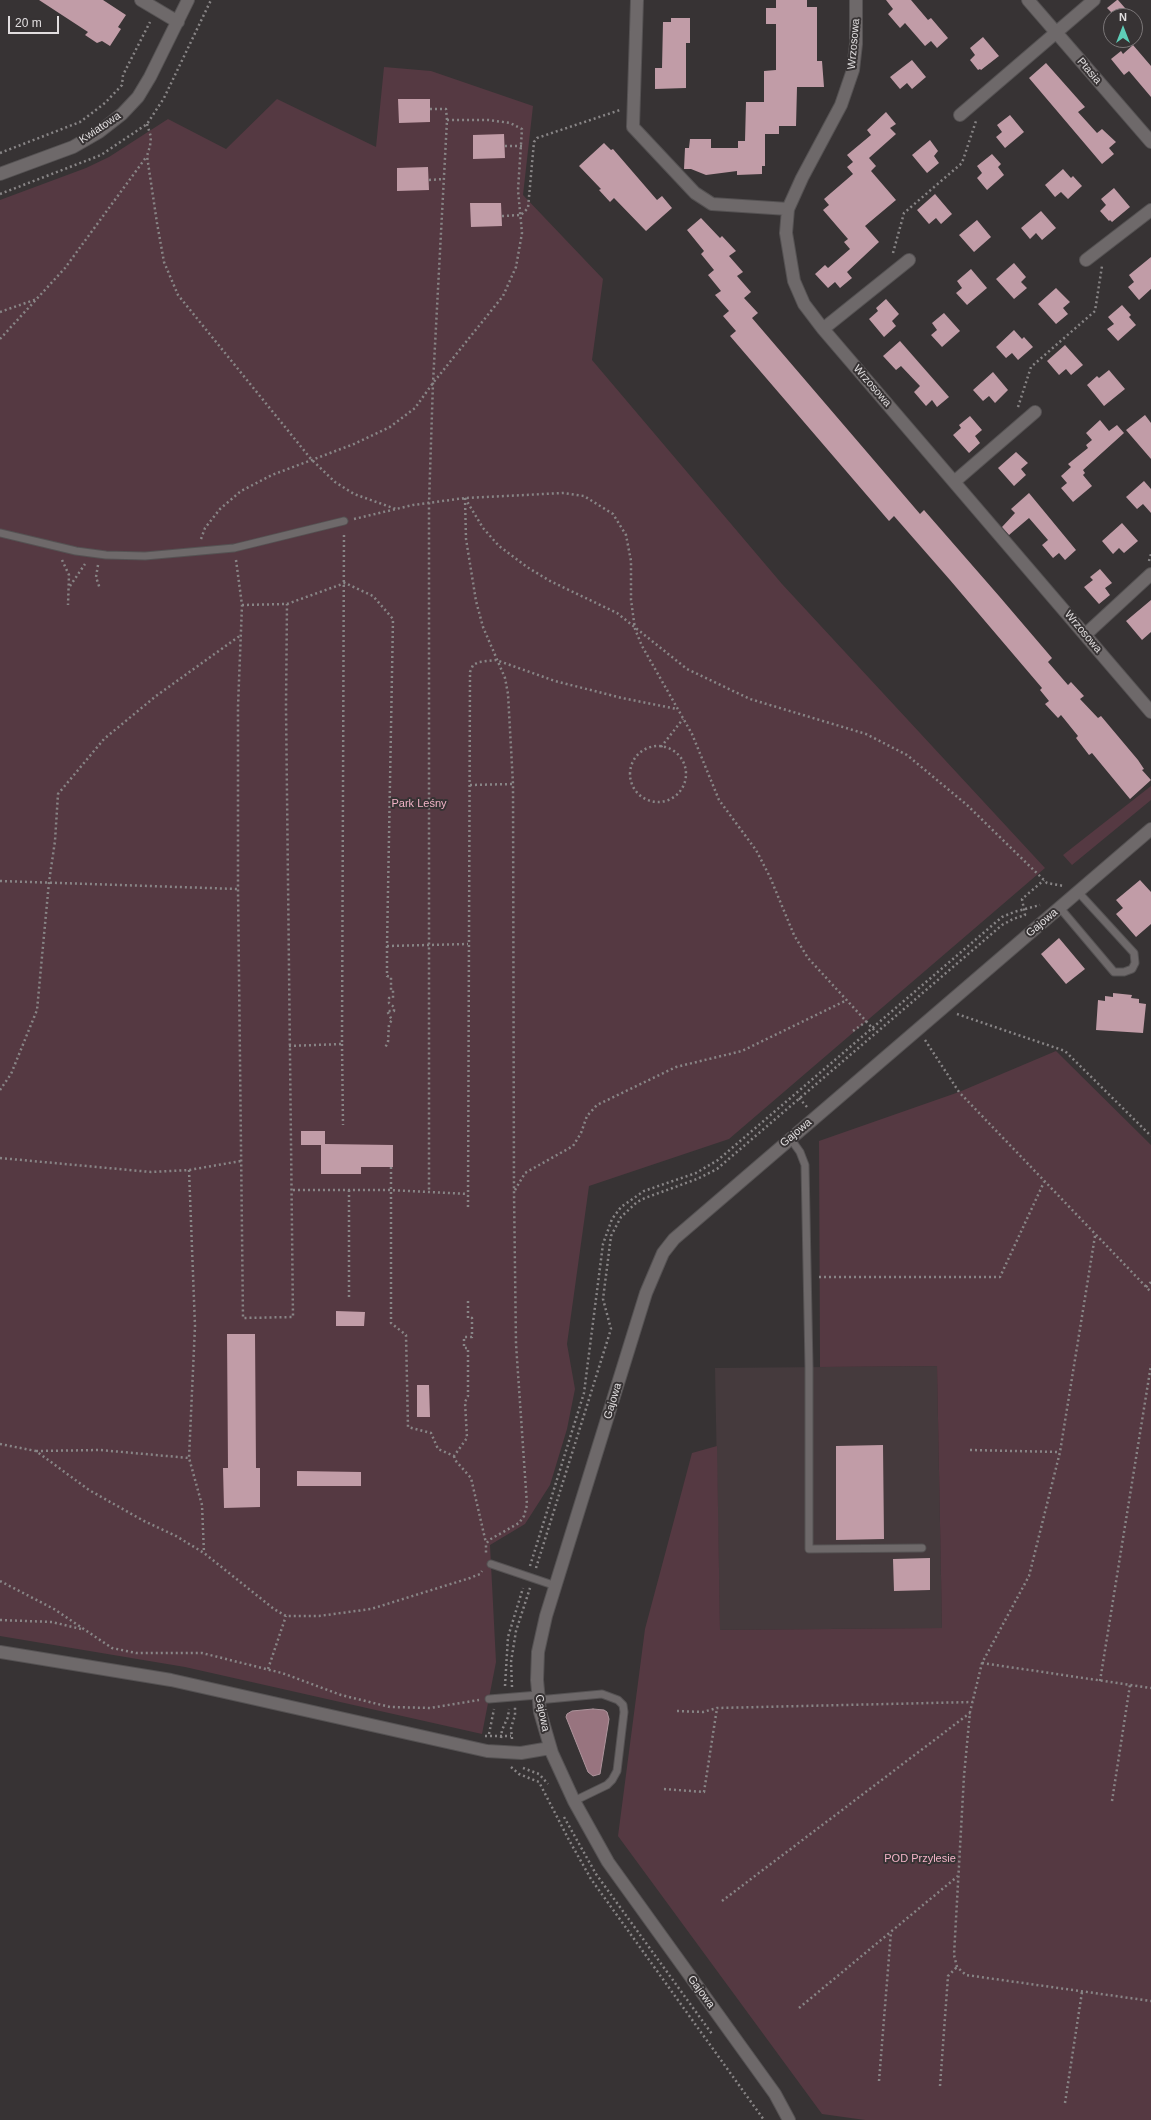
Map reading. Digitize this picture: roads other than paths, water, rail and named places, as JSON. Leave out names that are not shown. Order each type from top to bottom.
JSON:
[{"type":"street","points":[[141,0],[178,22]]},
{"type":"street","name":"Kwiatowa","points":[[0,174],[73,147],[99,132],[122,114],[138,97],[150,77],[188,0]]},
{"type":"street","points":[[637,0],[634,127],[695,194],[712,204],[788,209]]},
{"type":"street","name":"Wrzosowa","points":[[856,0],[856,44],[853,70],[841,105],[802,178],[788,209],[786,233],[794,281],[804,304],[823,329],[1086,634],[1151,712]]},
{"type":"street","name":"Ptasia","points":[[1028,0],[1151,142]]},
{"type":"street","points":[[960,114],[1094,0]]},
{"type":"street","points":[[1086,260],[1106,243],[1151,210]]},
{"type":"street","points":[[823,329],[909,260]]},
{"type":"street","points":[[954,482],[1035,412]]},
{"type":"street","points":[[1086,634],[1151,574]]},
{"type":"street","name":"Gajowa","points":[[789,2120],[775,2094],[608,1862],[574,1801],[550,1748],[538,1698],[537,1665],[540,1640],[646,1293],[663,1254],[674,1239],[694,1220],[1151,829]]},
{"type":"street","points":[[0,1652],[171,1680],[487,1751],[526,1753],[550,1748]]},
{"type":"lane","points":[[0,533],[52,546],[106,555],[145,556],[234,548],[344,521]]},
{"type":"lane","points":[[1060,908],[1114,972],[1124,972],[1132,969],[1135,963],[1134,953],[1079,892]]},
{"type":"lane","points":[[790,1138],[800,1152],[805,1165],[808,1277],[809,1549],[922,1548]]},
{"type":"lane","points":[[488,1565],[556,1586]]},
{"type":"lane","points":[[492,1699],[602,1694],[618,1700],[623,1705],[624,1712],[616,1771],[612,1780],[607,1785],[574,1801]]},
{"type":"park label","name":"Park Leśny","points":[[419,804]]},
{"type":"park label","name":"POD Przylesie","points":[[920,1859]]}]
